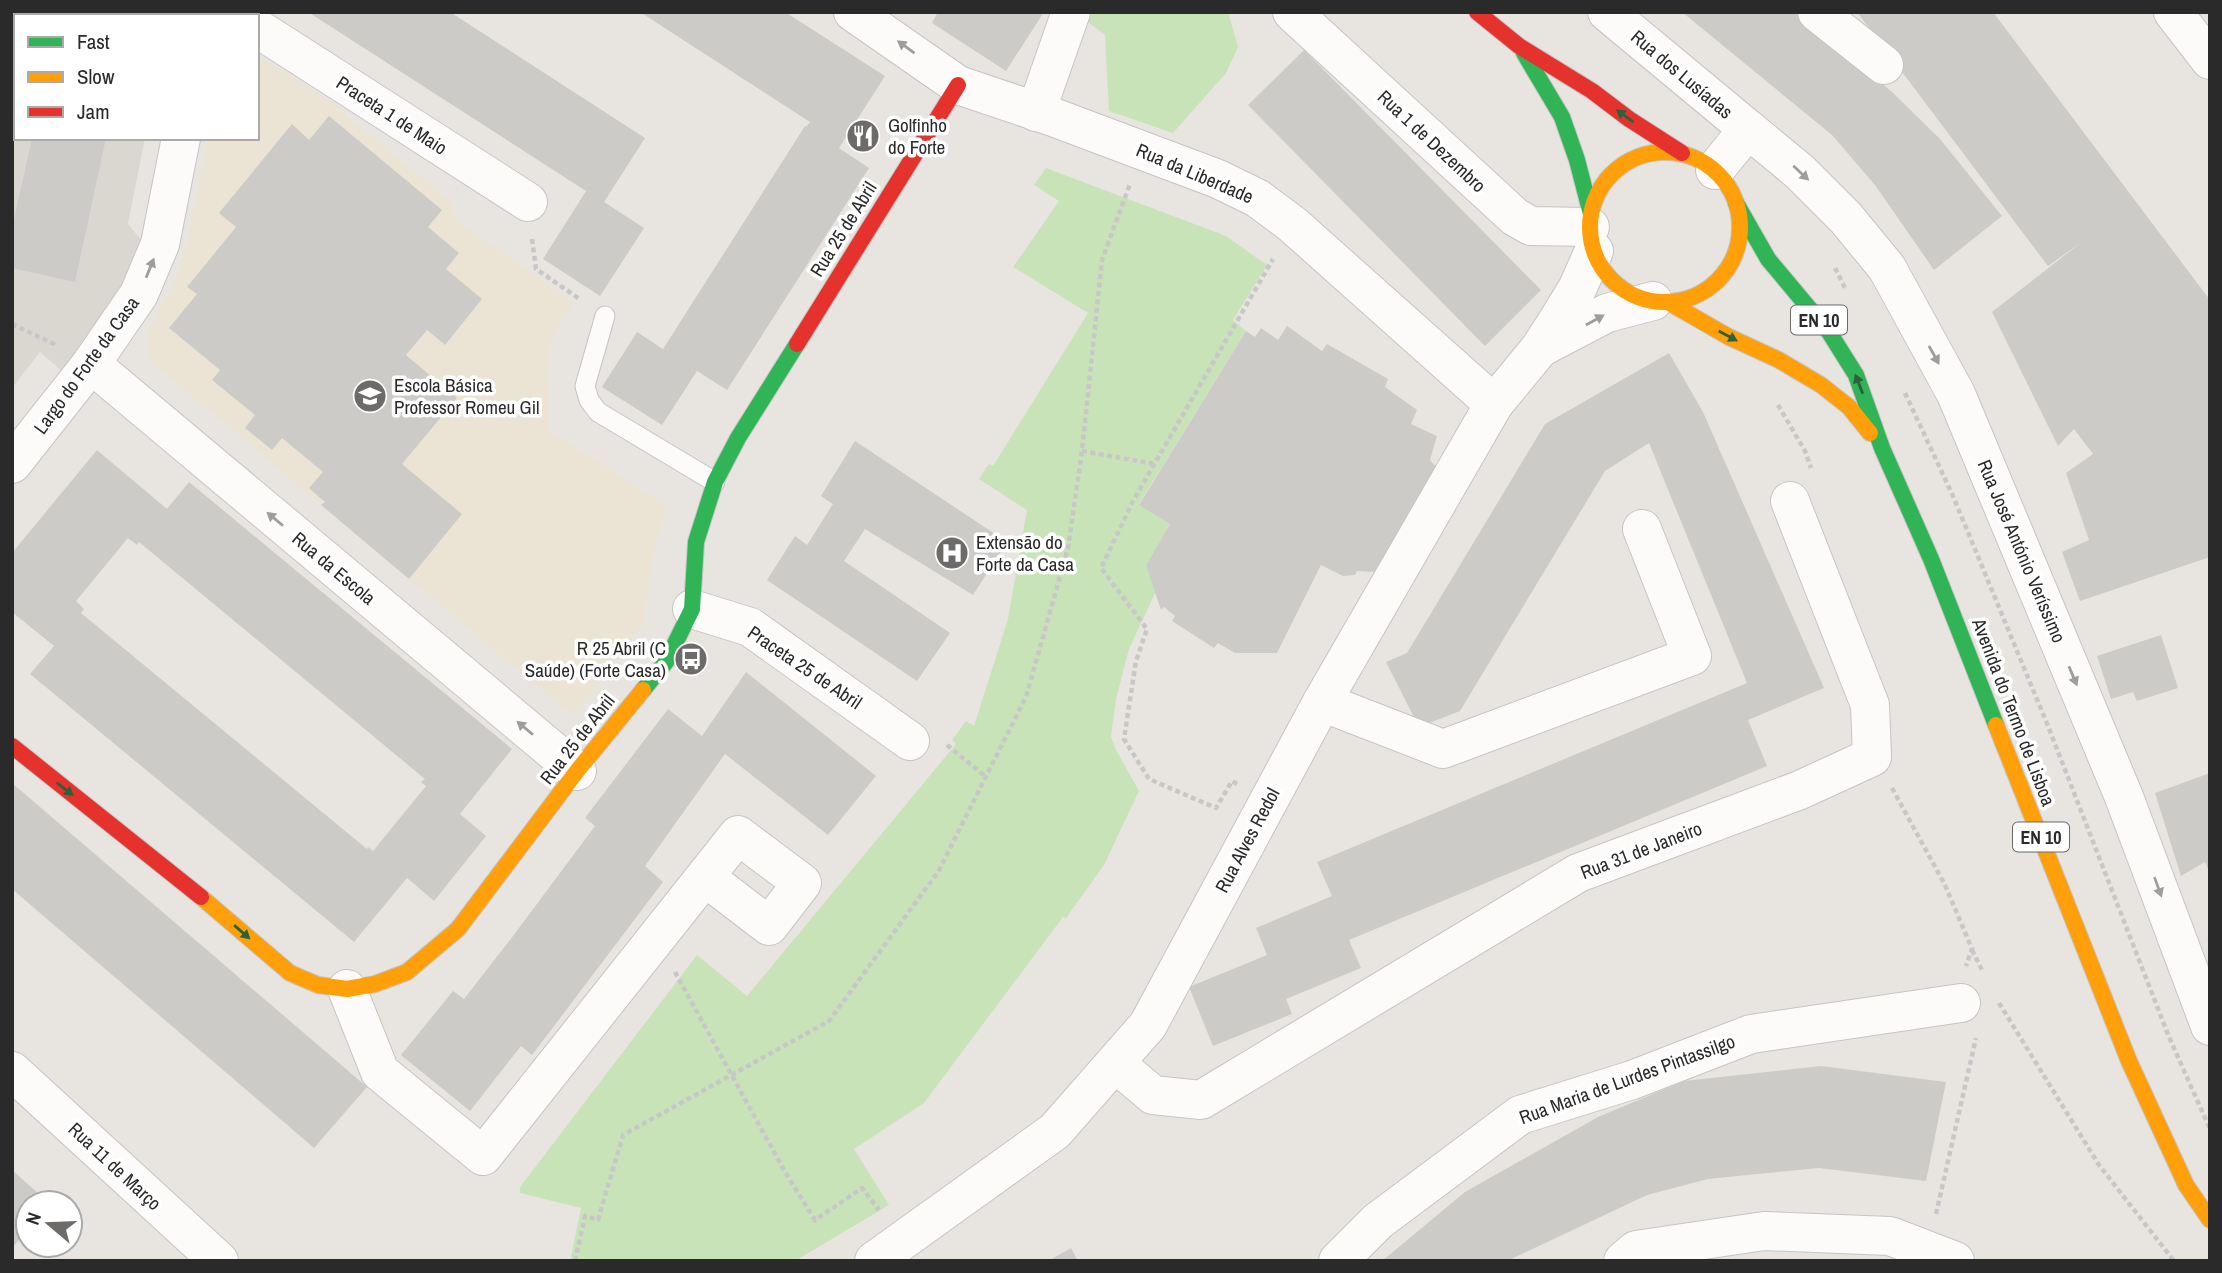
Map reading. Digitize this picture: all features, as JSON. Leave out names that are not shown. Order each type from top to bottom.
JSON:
[{"type":"main road","name":"EN 10","points":[[1478,12],[1519,46],[1699,162],[1728,186],[1736,203],[1740,226],[1737,249],[1727,270],[1710,286],[1690,298],[1660,302],[1628,292],[1607,275],[1591,231],[1577,160],[1562,117],[1519,46]]},
{"type":"main road","name":"Rua 25 de Abril","points":[[12,746],[198,894],[290,973],[318,985],[347,989],[375,984],[407,972],[458,929],[578,771],[666,662],[692,609],[696,542],[715,482],[738,438],[958,85]]},
{"type":"main road","points":[[1591,231],[1599,191],[1613,172],[1634,158],[1658,151],[1699,162]]},
{"type":"main road","name":"Avenida do Termo de Lisboa","points":[[1736,203],[1768,259],[1829,332],[1856,375],[1882,448],[1931,559],[2129,1061],[2186,1185],[2210,1220]]},
{"type":"main road","name":"Avenida do Termo de Lisboa","points":[[1660,302],[1779,360],[1821,385],[1849,407],[1882,448]]},
{"type":"street","name":"Rua da Liberdade","points":[[853,12],[958,85],[1218,179],[1257,198],[1292,224],[1494,404]]},
{"type":"street","points":[[1036,111],[1071,12]]},
{"type":"street","name":"Rua 1 de Dezembro","points":[[1292,12],[1515,218],[1531,226],[1591,231]]},
{"type":"street","name":"Rua dos Lusíadas","points":[[1607,12],[1748,129],[1699,162]]},
{"type":"street","points":[[1817,12],[1884,65]]},
{"type":"street","points":[[2173,12],[2210,60]]},
{"type":"street","name":"Praceta 1 de Maio","points":[[259,28],[528,201]]},
{"type":"street","name":"Rua José António Veríssimo","points":[[1748,129],[1810,181],[1846,218],[1888,268],[1956,394],[2124,797],[2210,1026]]},
{"type":"street","name":"Largo do Forte da Casa","points":[[12,464],[91,364],[139,294],[160,244],[181,140]]},
{"type":"street","name":"Rua Alves Redol","points":[[874,1261],[1055,1131],[1149,1025],[1322,702],[1494,404],[1540,348],[1577,289],[1591,231]]},
{"type":"street","name":"Rua Alves Redol","points":[[1540,348],[1607,313],[1660,302]]},
{"type":"street","name":"Rua da Escola","points":[[91,364],[578,771]]},
{"type":"street","name":"Rua 31 de Janeiro","points":[[1115,1063],[1153,1096],[1201,1100],[1578,873],[1800,790],[1872,757],[1870,705],[1790,500]]},
{"type":"street","points":[[1322,702],[1443,749],[1692,656],[1643,529]]},
{"type":"street","name":"Praceta 25 de Abril","points":[[692,609],[750,627],[910,741]]},
{"type":"street","points":[[347,989],[380,1072],[483,1156],[705,877]]},
{"type":"street","name":"Rua Maria de Lurdes Pintassilgo","points":[[1338,1261],[1378,1221],[1520,1115],[1632,1080],[1751,1034],[1982,995]]},
{"type":"street","name":"Rua 11 de Março","points":[[12,1071],[219,1261]]},
{"type":"street","points":[[1623,1261],[1636,1250],[1764,1231],[1890,1236],[1955,1261]]},
{"type":"lane","points":[[605,316],[585,386],[589,400],[598,412],[715,482]]},
{"type":"path","points":[[528,201],[536,269],[605,316]]},
{"type":"path","points":[[1266,803],[1232,781],[1216,808],[1149,779],[1124,739],[1136,661],[1147,629],[1101,568],[1133,501],[1292,224]]},
{"type":"path","points":[[12,324],[91,364]]},
{"type":"path","points":[[1082,451],[1155,464]]},
{"type":"path","points":[[910,741],[939,738],[985,776]]},
{"type":"path","points":[[653,944],[679,978],[785,1172],[815,1220],[862,1188],[884,1216]]},
{"type":"path","points":[[1972,949],[1982,995],[2099,1165],[2174,1261]]},
{"type":"path","points":[[575,1261],[585,1216]]},
{"type":"shaded area","name":"Escola Básica Professor Romeu Gil","points":[[259,59],[275,66],[347,112],[346,116],[453,203],[453,217],[574,303],[549,343],[548,430],[667,506],[654,550],[643,624],[578,710],[566,710],[151,362],[146,347],[148,332],[173,286],[183,259],[208,140],[259,140]]},
{"type":"shaded area","points":[[14,138],[145,140],[128,224],[146,246],[98,326],[61,370],[40,352],[12,388]]},
{"type":"green space","points":[[12,12],[37,12],[14,14],[12,148]]},
{"type":"green space","points":[[1075,12],[1228,12],[1238,47],[1226,73],[1173,133],[1109,111],[1105,35]]},
{"type":"green space","points":[[1046,168],[1226,236],[1267,265],[1233,320],[1246,331],[1139,504],[1170,524],[1146,565],[1156,591],[1129,649],[1116,699],[1111,737],[1139,791],[1104,865],[924,1103],[854,1149],[889,1205],[795,1261],[570,1261],[581,1208],[520,1193],[520,1187],[697,955],[747,996],[956,744],[952,740],[966,721],[974,726],[1008,619],[1027,510],[979,479],[989,464],[993,466],[1088,313],[1013,267],[1059,201],[1034,185]]},
{"type":"building","points":[[308,12],[450,12],[645,138],[604,202],[644,228],[600,296],[543,259],[586,191]]},
{"type":"building","points":[[640,12],[785,12],[885,76],[839,148],[869,168],[727,390],[697,371],[662,425],[602,387],[637,332],[663,349],[810,122]]},
{"type":"building","points":[[938,12],[1044,12],[1006,71],[932,23]]},
{"type":"building","points":[[1682,12],[1795,12],[1892,92],[1940,139],[2002,216],[1934,270],[1875,185],[1832,135]]},
{"type":"building","points":[[1857,12],[1993,12],[2210,300],[2210,557],[2080,601],[2062,552],[2089,540],[2066,473],[2093,454],[2074,429],[2058,446],[1992,312],[2083,241],[2048,266]]},
{"type":"building","points":[[1304,50],[1541,290],[1485,346],[1248,105]]},
{"type":"building","points":[[329,116],[442,210],[428,227],[459,253],[446,269],[482,299],[445,345],[427,330],[406,355],[457,398],[402,464],[462,514],[409,579],[321,505],[325,502],[309,488],[323,472],[282,438],[272,450],[245,428],[255,415],[212,380],[220,370],[169,328],[197,294],[187,287],[236,227],[219,213],[292,124],[309,140]]},
{"type":"building","points":[[32,140],[106,140],[75,282],[12,268],[12,229]]},
{"type":"building","points":[[1287,326],[1322,351],[1327,344],[1388,379],[1385,387],[1417,410],[1411,424],[1437,436],[1430,460],[1436,467],[1380,572],[1357,571],[1355,575],[1343,576],[1321,565],[1277,653],[1235,653],[1218,643],[1214,648],[1172,621],[1175,616],[1164,607],[1161,610],[1146,565],[1170,524],[1139,505],[1246,331],[1255,337],[1261,328],[1278,340]]},
{"type":"building","points":[[1669,353],[1703,412],[1824,688],[1748,720],[1767,766],[1349,940],[1361,968],[1286,999],[1292,1014],[1213,1046],[1189,987],[1267,955],[1256,928],[1332,896],[1317,862],[1747,683],[1649,443],[1605,471],[1460,711],[1419,727],[1386,662],[1407,653],[1545,424]]},
{"type":"building","name":"Extensão do Forte da Casa","points":[[855,441],[1007,542],[973,595],[865,529],[844,561],[950,633],[917,681],[767,580],[795,536],[807,545],[833,504],[821,496]]},
{"type":"building","points":[[97,450],[167,509],[189,482],[512,749],[460,814],[486,836],[434,901],[407,878],[354,942],[30,674],[54,646],[12,612],[12,553]],"holes":[[[128,538],[137,545],[139,542],[425,779],[421,782],[426,786],[373,851],[368,847],[367,849],[81,613],[84,609],[76,601]]]},
{"type":"building","points":[[2161,635],[2178,688],[2137,701],[2133,692],[2111,699],[2097,656]]},
{"type":"building","points":[[746,672],[876,776],[828,835],[725,754],[645,866],[663,882],[532,1055],[521,1046],[470,1111],[401,1055],[453,991],[464,999],[510,940],[595,826],[585,818],[668,709],[702,736]]},
{"type":"building","points":[[2210,773],[2210,874],[2205,862],[2181,876],[2155,793]]},
{"type":"building","points":[[12,783],[367,1087],[314,1148],[12,889]]},
{"type":"building","points":[[1821,1066],[1946,1082],[1926,1181],[1819,1168],[1708,1179],[1647,1195],[1507,1261],[1382,1261],[1465,1192],[1598,1117],[1684,1081]]},
{"type":"building","points":[[12,1170],[33,1189],[14,1189],[12,1248]]},
{"type":"building","points":[[1071,1248],[1078,1261],[1048,1261]]},
{"type":"traffic: fast","points":[[1524,53],[1562,117],[1591,214]]},
{"type":"traffic: fast","points":[[1736,203],[1768,259],[1829,332],[1856,375],[1882,448],[1931,559],[1996,725]]},
{"type":"traffic: fast","points":[[643,690],[666,662],[692,609],[696,542],[715,482],[738,438],[797,344]]},
{"type":"traffic: slow","points":[[1665,152],[1694,158],[1718,174],[1734,198],[1740,227],[1734,256],[1718,280],[1694,296],[1665,302],[1636,296],[1612,280],[1596,256],[1590,227],[1596,198],[1612,174],[1636,158],[1665,152]]},
{"type":"traffic: slow","points":[[1668,302],[1821,385],[1849,407],[1870,433]]},
{"type":"traffic: slow","points":[[201,897],[290,973],[318,985],[347,989],[375,984],[407,972],[458,929],[577,771],[643,690]]},
{"type":"traffic: slow","points":[[1996,725],[2129,1061],[2186,1185],[2210,1220]]},
{"type":"traffic: jam","points":[[1477,12],[1519,46],[1592,91],[1682,153]]},
{"type":"traffic: jam","points":[[797,344],[958,85]]},
{"type":"traffic: jam","points":[[12,746],[201,897]]},
{"type":"place","name":"Golfinho do Forte","points":[[863,136]]},
{"type":"place","name":"Escola Básica Professor Romeu Gil","points":[[370,396]]},
{"type":"place","name":"Extensão do Forte da Casa","points":[[952,553]]},
{"type":"place","name":"R 25 Abril (C Saúde) (Forte Casa)","points":[[691,659]]}]
